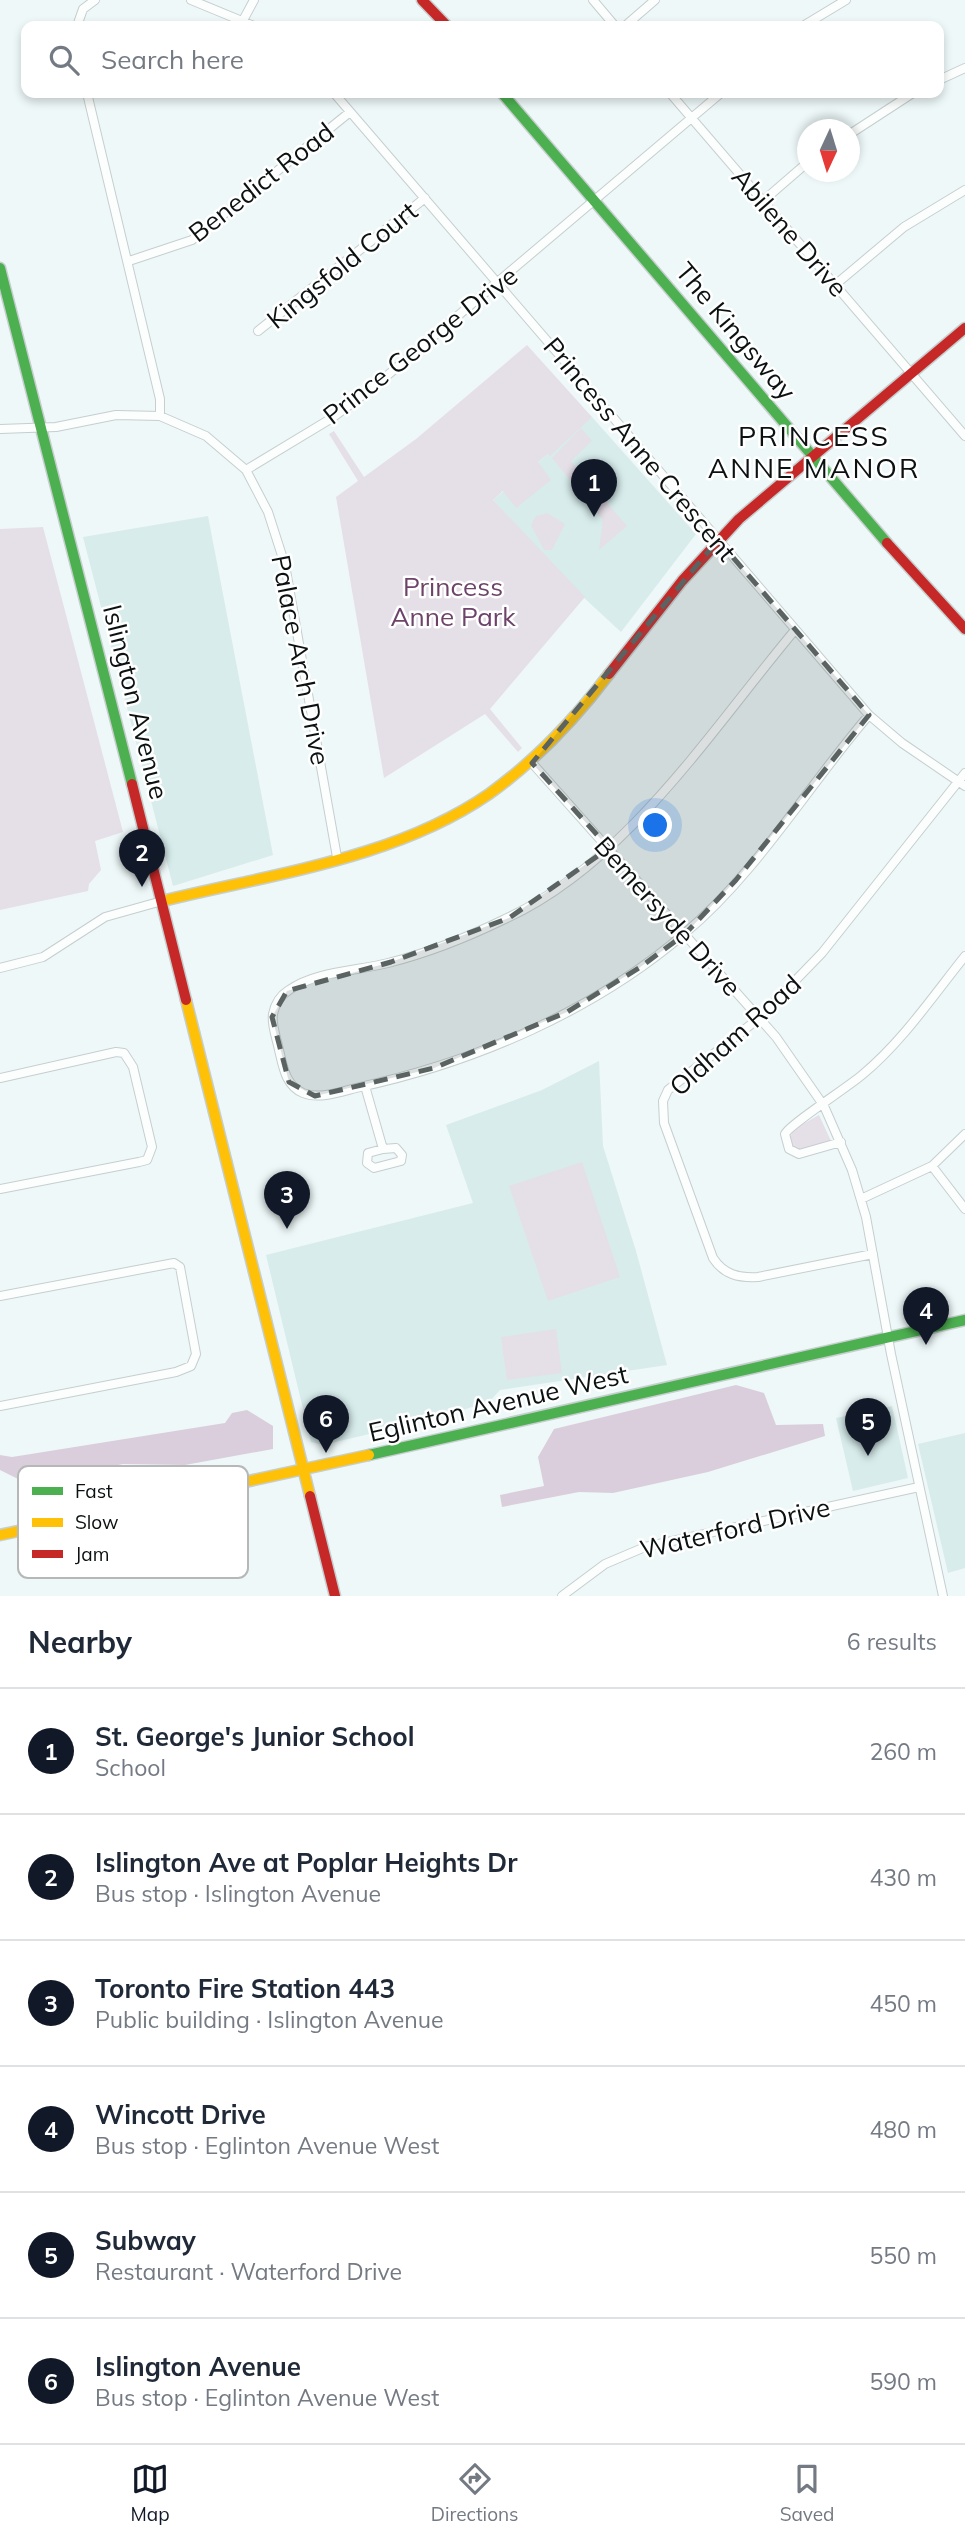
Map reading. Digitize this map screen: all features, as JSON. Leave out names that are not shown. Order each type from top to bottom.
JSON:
[{"type":"main road","points":[[422,0],[442,21]]},
{"type":"main road","name":"The Kingsway","points":[[506,98],[920,582],[965,629]]},
{"type":"main road","name":"Islington Avenue","points":[[0,268],[43,428],[335,1596]]},
{"type":"main road","points":[[162,901],[391,842],[438,823],[486,796],[531,763],[563,730],[718,540],[812,456],[965,328]]},
{"type":"main road","name":"Eglinton Avenue West","points":[[248,1482],[965,1320]]},
{"type":"main road","name":"Eglinton Avenue West","points":[[0,1535],[18,1531]]},
{"type":"street","points":[[79,21],[83,9],[95,0]]},
{"type":"street","points":[[191,0],[236,21]]},
{"type":"street","points":[[244,21],[254,0]]},
{"type":"street","points":[[593,0],[611,21]]},
{"type":"street","points":[[631,21],[655,0]]},
{"type":"street","points":[[811,21],[846,0]]},
{"type":"street","points":[[944,78],[965,68]]},
{"type":"street","points":[[88,98],[129,261],[160,399],[160,416]]},
{"type":"street","name":"Princess Anne Crescent","points":[[338,98],[869,715],[902,743],[962,784]]},
{"type":"street","name":"Abilene Drive","points":[[674,98],[965,436]]},
{"type":"street","name":"Prince George Drive","points":[[246,470],[354,403],[499,284],[716,98]]},
{"type":"street","points":[[860,127],[905,98]]},
{"type":"street","name":"Benedict Road","points":[[129,261],[192,240],[350,112]]},
{"type":"street","points":[[763,201],[797,171]]},
{"type":"street","points":[[835,285],[904,227],[965,190]]},
{"type":"street","name":"Kingsfold Court","points":[[258,331],[425,198]]},
{"type":"street","points":[[0,429],[43,428],[117,415],[160,416],[206,436],[246,470]]},
{"type":"street","name":"Palace Arch Drive","points":[[246,470],[268,512],[285,565],[337,857]]},
{"type":"street","points":[[795,630],[648,809],[609,849],[552,891],[509,918],[391,962],[306,981],[286,991],[280,997],[272,1017],[289,1082],[300,1091],[315,1096],[365,1086],[485,1050],[567,1012],[639,968],[685,934],[767,843],[869,715]]},
{"type":"street","name":"Bemersyde Drive","points":[[531,763],[759,1018],[790,1055],[824,1105],[841,1142],[861,1199],[943,1596]]},
{"type":"street","name":"Oldham Road","points":[[873,1254],[748,1277],[724,1271],[713,1258],[664,1123],[663,1101],[675,1083],[759,1018],[822,953],[962,784],[965,774]]},
{"type":"street","points":[[0,968],[43,957],[105,917],[162,901]]},
{"type":"street","points":[[841,1142],[804,1154],[794,1153],[786,1145],[785,1134],[790,1125],[824,1105],[885,1054],[965,956]]},
{"type":"street","points":[[0,1078],[116,1052],[124,1054],[133,1067],[152,1147],[147,1160],[0,1189]]},
{"type":"street","points":[[365,1086],[383,1149]]},
{"type":"street","points":[[861,1199],[932,1166],[965,1135]]},
{"type":"street","points":[[932,1166],[965,1209]]},
{"type":"street","points":[[0,1296],[174,1263],[180,1267],[196,1354],[191,1366],[176,1372],[0,1406]]},
{"type":"street","name":"Waterford Drive","points":[[562,1596],[605,1564],[645,1547],[919,1487]]},
{"type":"highlighted area","points":[[718,540],[869,715],[736,880],[685,934],[639,968],[567,1012],[434,1068],[315,1096],[289,1082],[272,1017],[287,991],[391,962],[509,918],[609,848],[532,763]]},
{"type":"shaded area","points":[[592,417],[696,534],[621,632],[568,583],[493,500]]},
{"type":"shaded area","points":[[208,516],[273,855],[173,886],[83,537]]},
{"type":"shaded area","points":[[599,1061],[603,1146],[636,1251],[667,1365],[500,1390],[490,1401],[445,1416],[323,1445],[311,1442],[266,1255],[473,1203],[446,1125],[542,1090]]},
{"type":"shaded area","points":[[736,1385],[764,1393],[776,1425],[823,1424],[825,1436],[708,1472],[613,1493],[579,1492],[502,1507],[500,1495],[544,1486],[538,1457],[554,1429]]},
{"type":"shaded area","points":[[892,1406],[908,1478],[853,1491],[836,1418]]},
{"type":"shaded area","points":[[247,1410],[273,1426],[273,1449],[185,1465],[18,1466],[18,1479],[0,1470],[0,1455],[12,1457],[225,1423],[232,1413]]},
{"type":"shaded area","points":[[965,1433],[965,1568],[948,1573],[918,1444]]},
{"type":"green space","name":"Princess Anne Park","points":[[527,345],[592,417],[550,456],[548,454],[538,462],[551,480],[516,508],[503,491],[493,500],[585,597],[490,709],[522,748],[518,752],[485,714],[384,778],[336,497],[358,481],[329,434],[334,431],[364,477],[416,439]]},
{"type":"green space","points":[[581,428],[592,441],[571,461],[627,526],[599,550],[603,520],[552,458]]},
{"type":"green space","points":[[547,513],[565,524],[552,550],[544,550],[531,525],[536,516]]},
{"type":"green space","points":[[43,527],[123,832],[95,841],[101,870],[89,884],[88,891],[0,910],[0,529]]},
{"type":"green space","points":[[819,1115],[831,1141],[802,1152],[792,1148],[789,1139],[794,1129]]},
{"type":"green space","points":[[582,1162],[620,1277],[548,1301],[509,1186]]},
{"type":"green space","points":[[556,1329],[562,1373],[507,1380],[501,1337]]},
{"type":"traffic: fast","points":[[506,98],[887,543]]},
{"type":"traffic: fast","points":[[0,268],[132,784]]},
{"type":"traffic: fast","points":[[369,1455],[965,1320]]},
{"type":"traffic: slow","points":[[162,901],[331,862],[414,834],[452,816],[489,794],[538,753],[568,723],[609,674]]},
{"type":"traffic: slow","points":[[186,1000],[310,1496]]},
{"type":"traffic: slow","points":[[248,1481],[369,1455]]},
{"type":"traffic: slow","points":[[0,1535],[18,1531]]},
{"type":"traffic: jam","points":[[422,0],[442,21]]},
{"type":"traffic: jam","points":[[609,674],[682,581],[739,519],[965,328]]},
{"type":"traffic: jam","points":[[887,543],[965,629]]},
{"type":"traffic: jam","points":[[132,784],[186,1000]]},
{"type":"traffic: jam","points":[[310,1496],[335,1596]]},
{"type":"place","name":"St. George's Junior School","points":[[594,517]]},
{"type":"place","name":"Islington Ave at Poplar Heights Dr","points":[[142,887]]},
{"type":"place","name":"Toronto Fire Station 443","points":[[287,1229]]},
{"type":"place","name":"Wincott Drive","points":[[926,1345]]},
{"type":"place","name":"Islington Avenue","points":[[326,1453]]},
{"type":"place","name":"Subway","points":[[868,1456]]},
{"type":"district","name":"PRINCESS ANNE MANOR","points":[[814,451]]}]
